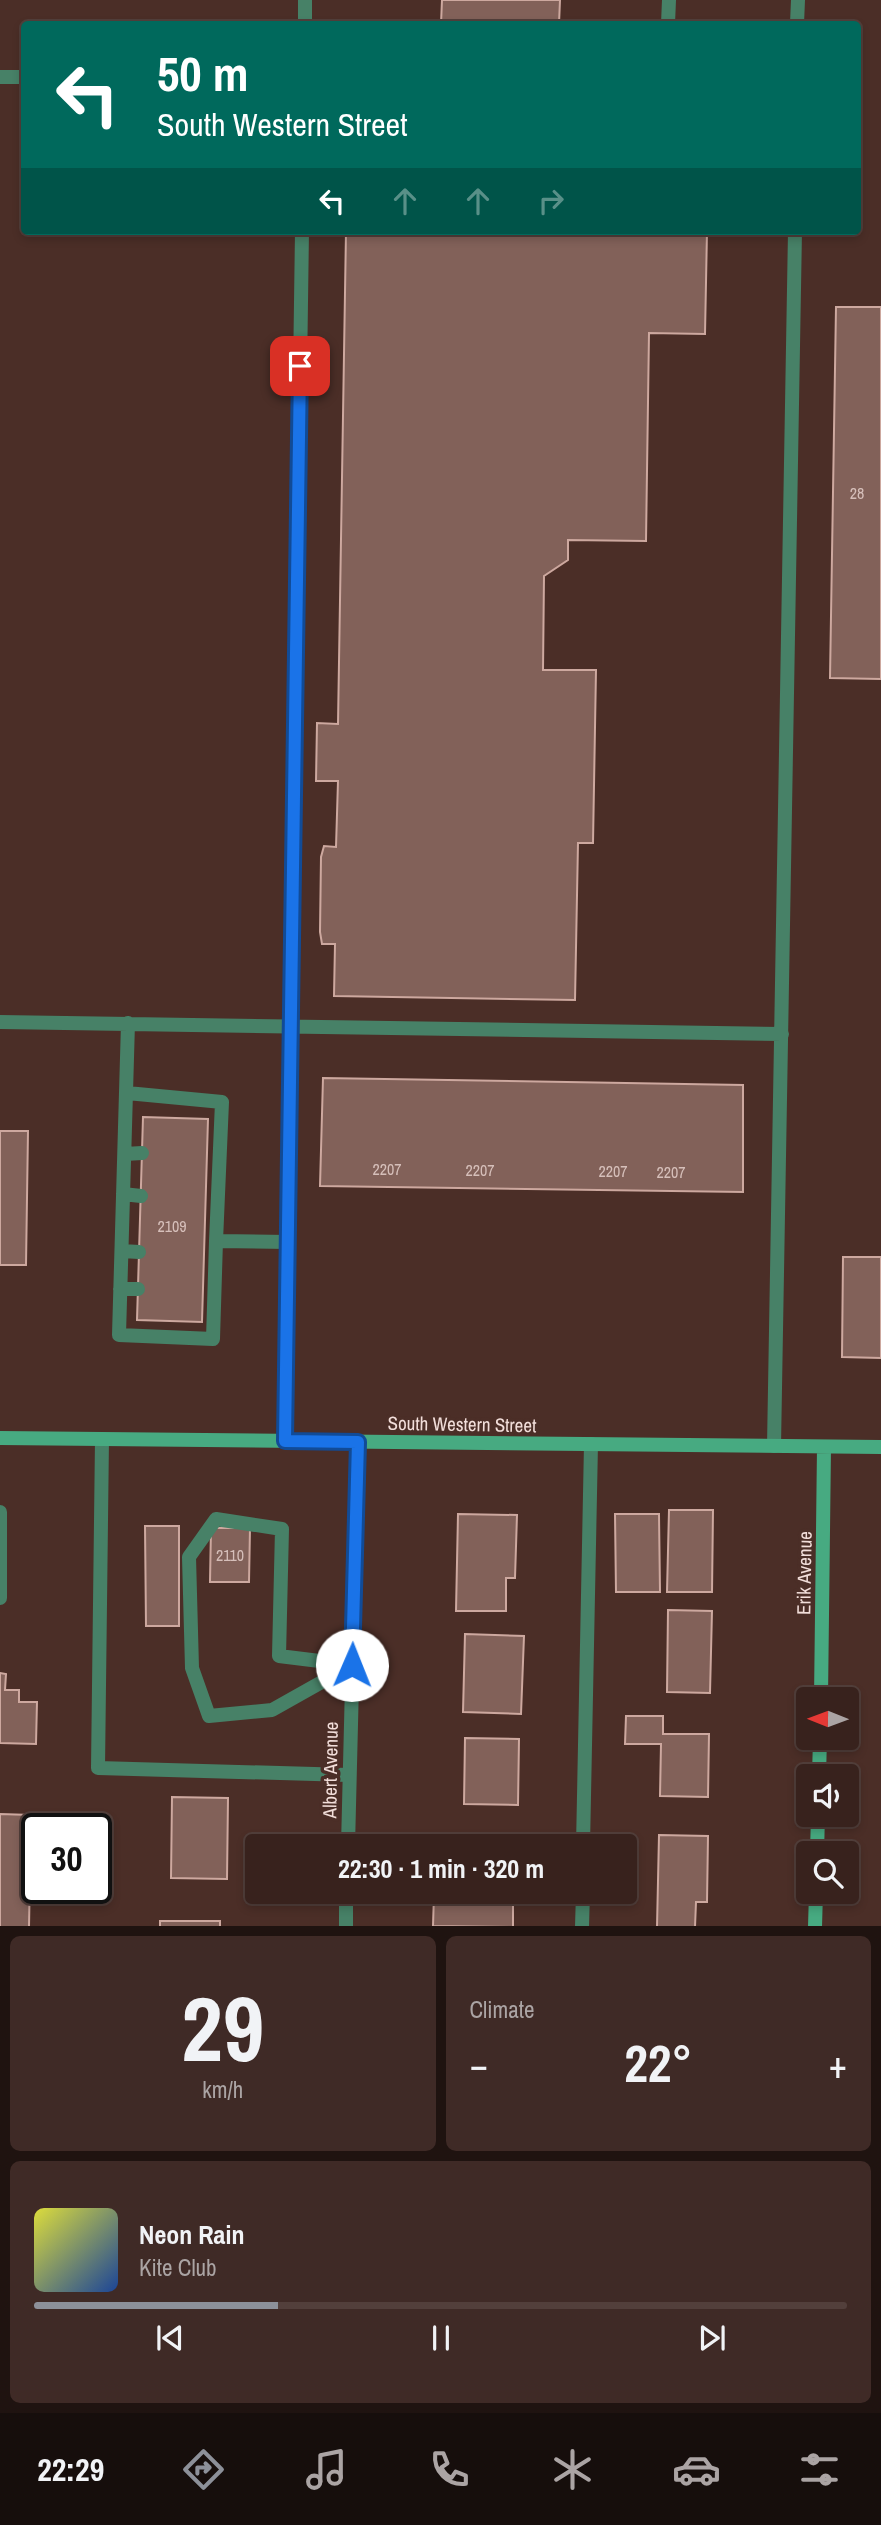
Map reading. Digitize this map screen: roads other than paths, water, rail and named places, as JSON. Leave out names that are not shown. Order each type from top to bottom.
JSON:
[{"type":"main road","name":"South Western Street","points":[[0,1438],[881,1447]]},
{"type":"main road","name":"Erik Avenue","points":[[821,1687],[824,1447]]},
{"type":"main road","points":[[815,1926],[816,1904]]},
{"type":"street","points":[[304,21],[305,0]]},
{"type":"street","points":[[668,0],[668,21]]},
{"type":"street","points":[[797,21],[798,0]]},
{"type":"street","points":[[0,77],[21,77]]},
{"type":"street","points":[[285,1441],[302,235]]},
{"type":"street","points":[[774,1446],[795,235]]},
{"type":"street","points":[[0,1021],[782,1034]]},
{"type":"street","points":[[127,1093],[222,1102],[213,1155],[209,1293],[214,1339],[119,1335],[128,1023]]},
{"type":"street","points":[[125,1154],[142,1153]]},
{"type":"street","points":[[124,1194],[141,1196]]},
{"type":"street","points":[[212,1250],[288,1242]]},
{"type":"street","points":[[122,1251],[139,1252]]},
{"type":"street","points":[[120,1289],[138,1289]]},
{"type":"street","points":[[102,1439],[98,1768],[349,1775]]},
{"type":"street","name":"Albert Avenue","points":[[348,1834],[358,1442]]},
{"type":"street","points":[[583,1834],[591,1444]]},
{"type":"street","points":[[0,1512],[0,1598]]},
{"type":"street","points":[[216,1518],[282,1529],[279,1656],[352,1665],[272,1710],[209,1716],[192,1668],[189,1557],[216,1518]]},
{"type":"street","points":[[345,1926],[346,1904]]},
{"type":"street","points":[[582,1926],[583,1904]]}]
